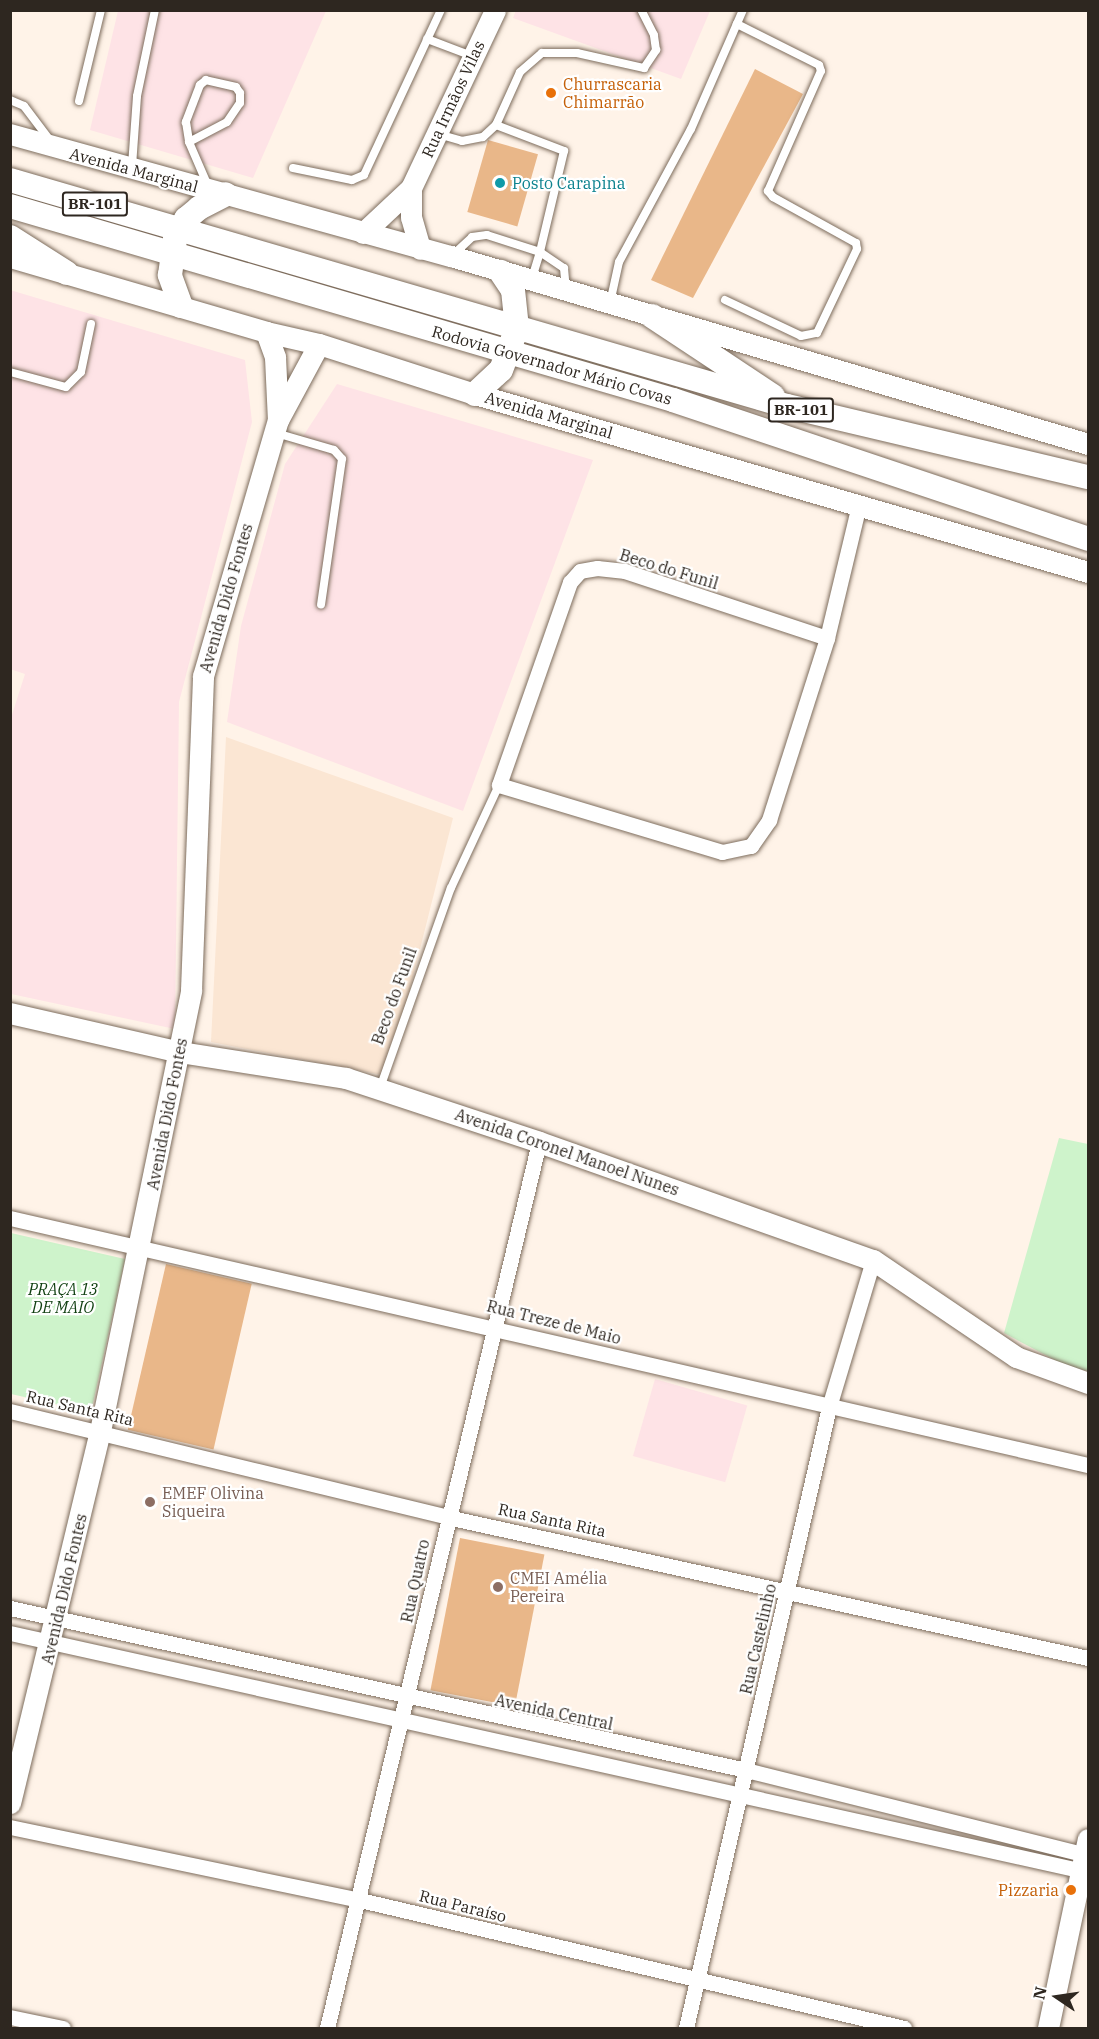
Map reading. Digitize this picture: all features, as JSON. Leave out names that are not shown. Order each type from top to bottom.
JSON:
[{"type":"main road","name":"Rodovia Governador Mário Covas","points":[[10,180],[787,406],[1089,477]]},
{"type":"main road","points":[[181,306],[170,275],[171,253],[180,228],[218,192]]},
{"type":"main road","name":"Rodovia Governador Mário Covas","points":[[10,206],[801,440],[1089,539]]},
{"type":"main road","points":[[11,254],[67,273]]},
{"type":"main road","points":[[475,394],[496,375],[508,354],[517,328],[513,290],[501,272]]},
{"type":"main road","points":[[652,316],[787,406]]},
{"type":"street","name":"Rua Irmãos Vilas","points":[[363,233],[411,188],[495,10]]},
{"type":"street","name":"Avenida Marginal","points":[[10,134],[58,150],[132,168],[451,256],[1089,444]]},
{"type":"street","name":"Rua Irmãos Vilas","points":[[411,188],[411,217],[420,249]]},
{"type":"street","name":"Avenida Marginal","points":[[67,273],[266,332],[319,344],[475,394],[1089,572]]},
{"type":"street","name":"Avenida Dido Fontes","points":[[266,332],[276,365],[276,426]]},
{"type":"street","name":"Avenida Dido Fontes","points":[[10,1803],[52,1643],[100,1431],[141,1247],[180,1052],[195,944],[199,717],[203,676],[276,426],[319,344]]},
{"type":"street","points":[[499,785],[722,852],[751,846],[769,820],[827,638],[859,505]]},
{"type":"street","name":"Beco do Funil","points":[[499,785],[570,582],[580,571],[597,568],[625,571],[827,638]]},
{"type":"street","name":"Avenida Coronel Manoel Nunes","points":[[10,1013],[180,1052],[293,1068],[380,1088],[540,1142],[873,1260],[1016,1357],[1089,1383]]},
{"type":"street","name":"Rua Quatro","points":[[327,2028],[409,1698],[447,1516],[540,1142]]},
{"type":"street","name":"Rua Treze de Maio","points":[[10,1218],[494,1326],[830,1407],[1089,1465]]},
{"type":"street","name":"Rua Castelinho","points":[[686,2028],[830,1407],[873,1260]]},
{"type":"street","name":"Rua Santa Rita","points":[[10,1411],[447,1516],[788,1589],[1089,1658]]},
{"type":"street","name":"Avenida Central","points":[[10,1608],[409,1698],[746,1770],[1086,1858]]},
{"type":"street","points":[[10,1633],[740,1795],[1086,1858],[1048,2028]]},
{"type":"street","name":"Rua Paraíso","points":[[10,1827],[360,1900],[697,1982],[904,2028]]},
{"type":"street","points":[[10,2017],[63,2028]]},
{"type":"lane","points":[[79,102],[101,10]]},
{"type":"lane","points":[[132,168],[141,67],[155,10]]},
{"type":"lane","points":[[292,168],[352,180],[364,175],[441,10]]},
{"type":"lane","points":[[437,134],[474,140],[496,125],[520,72],[542,53],[577,53],[641,68],[650,63],[656,50],[654,35],[641,10]]},
{"type":"lane","points":[[609,303],[619,262],[691,129],[743,10]]},
{"type":"lane","points":[[725,300],[801,336],[818,333],[857,249],[856,243],[773,197],[768,191],[821,71],[819,65],[737,24]]},
{"type":"lane","points":[[427,39],[473,56]]},
{"type":"lane","points":[[189,142],[227,122],[240,103],[236,87],[214,79],[200,85],[186,122],[189,142],[218,192]]},
{"type":"lane","points":[[10,100],[24,106],[58,150]]},
{"type":"lane","points":[[496,125],[564,151],[532,281]]},
{"type":"lane","points":[[451,256],[472,237],[487,234],[540,252],[564,268],[565,290]]},
{"type":"lane","points":[[10,372],[66,387],[81,372],[91,324]]},
{"type":"lane","points":[[276,426],[334,450],[342,459],[321,604]]},
{"type":"lane","name":"Beco do Funil","points":[[380,1088],[451,888],[499,785]]},
{"type":"shaded area","points":[[516,10],[710,11],[681,79],[513,18]]},
{"type":"shaded area","points":[[118,11],[326,11],[253,178],[90,130]]},
{"type":"shaded area","points":[[10,290],[245,360],[252,422],[179,702],[175,1029],[11,994],[10,721],[25,674],[10,669]]},
{"type":"shaded area","points":[[337,384],[593,460],[463,811],[227,722],[241,626],[285,464]]},
{"type":"shaded area","points":[[226,737],[453,818],[388,1076],[211,1042]]},
{"type":"shaded area","points":[[655,1379],[747,1405],[725,1482],[633,1456]]},
{"type":"green space","points":[[1059,1138],[1088,1144],[1088,1371],[1068,1367],[1004,1333]]},
{"type":"green space","name":"PRAÇA 13 DE MAIO","points":[[11,1233],[125,1259],[91,1412],[11,1394]]},
{"type":"building","points":[[755,69],[803,94],[693,298],[651,280]]},
{"type":"building","name":"Posto Carapina","points":[[488,140],[538,154],[517,226],[467,212]]},
{"type":"building","points":[[166,1264],[252,1284],[214,1449],[128,1430]]},
{"type":"building","points":[[460,1538],[544,1554],[515,1707],[430,1690]]},
{"type":"place","name":"Churrascaria Chimarrão","points":[[551,93]]},
{"type":"place","name":"Posto Carapina","points":[[500,183]]},
{"type":"place","name":"EMEF Olivina Siqueira","points":[[150,1502]]},
{"type":"place","name":"CMEI Amélia Pereira","points":[[498,1587]]},
{"type":"place","name":"Pizzaria","points":[[1071,1890]]}]
